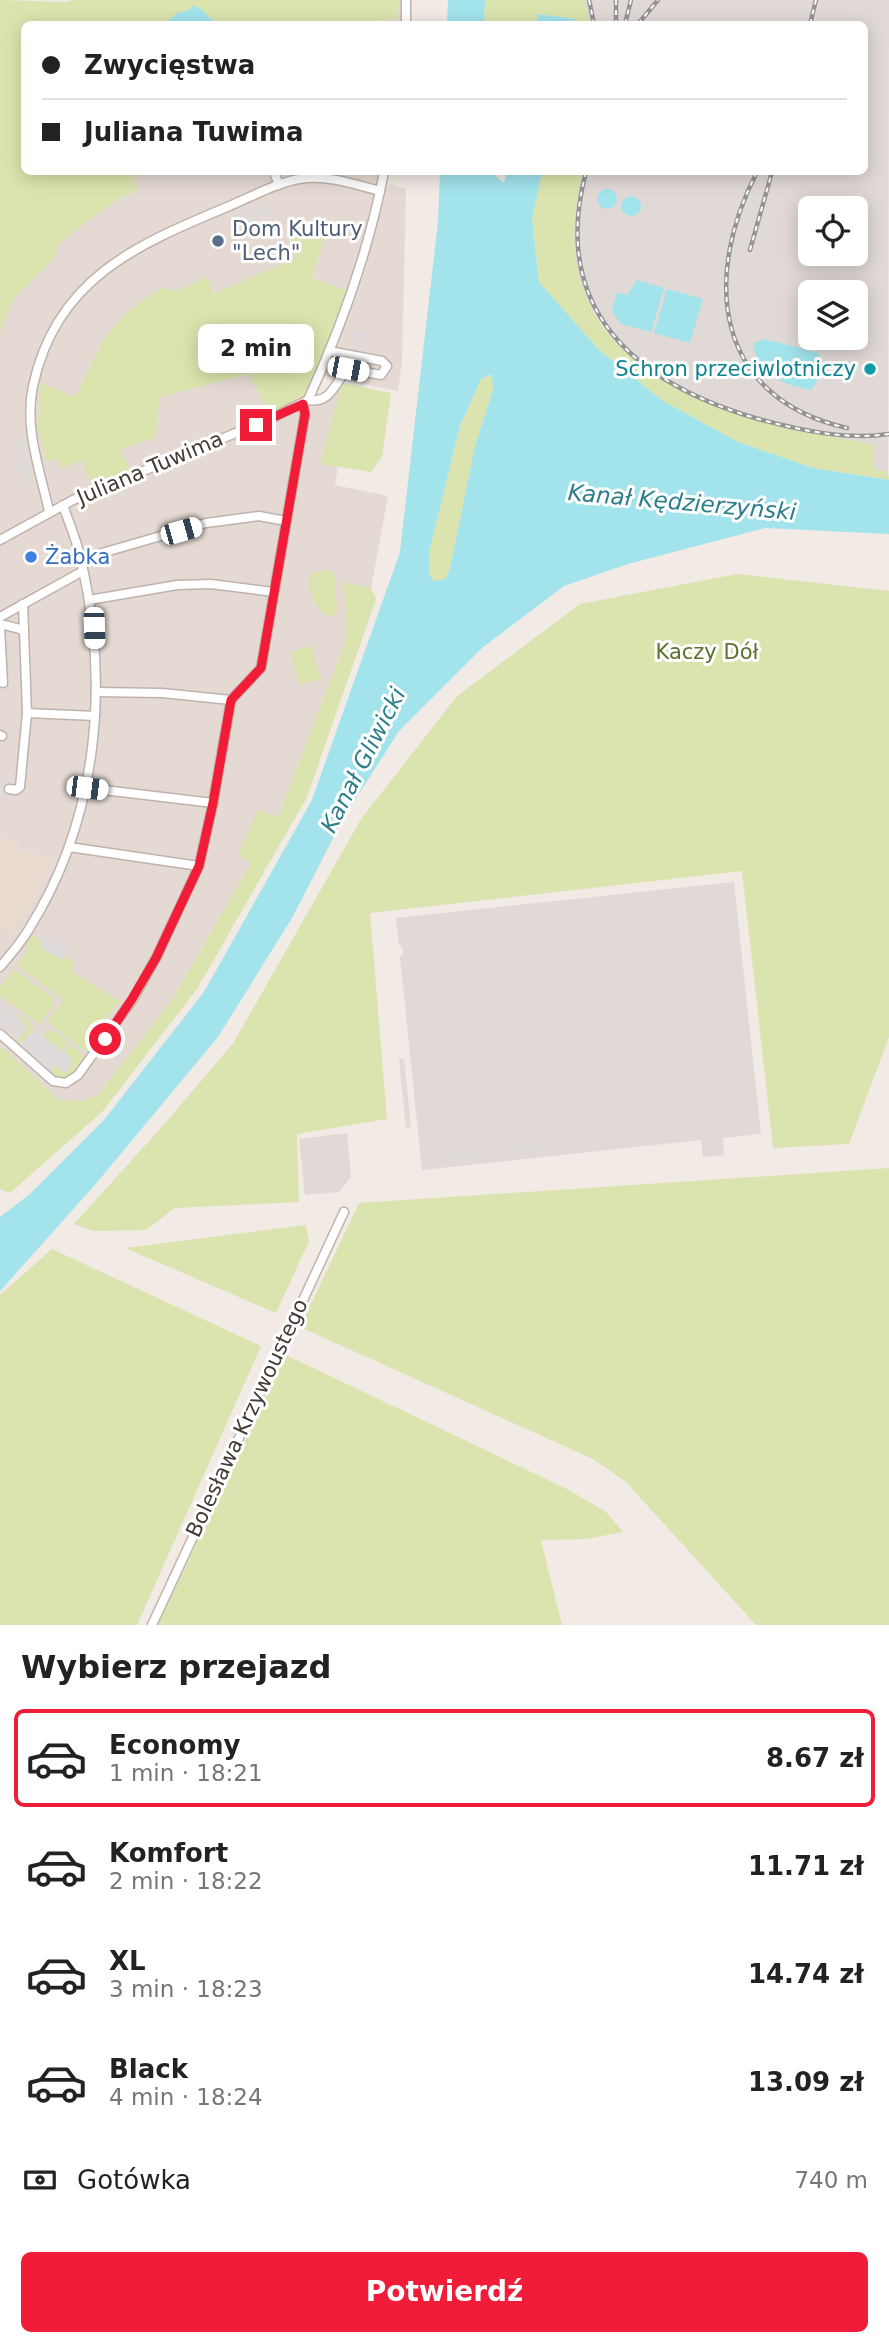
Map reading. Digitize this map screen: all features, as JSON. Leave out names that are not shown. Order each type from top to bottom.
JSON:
[{"type":"street","points":[[406,0],[406,21]]},
{"type":"street","points":[[275,175],[279,185]]},
{"type":"street","points":[[0,1034],[53,1081],[66,1083],[78,1075],[132,999],[166,937],[199,866],[231,700],[261,668],[306,402],[329,351],[350,292],[383,175]]},
{"type":"street","points":[[50,511],[36,463],[29,417],[36,375],[57,324],[75,298],[97,275],[125,254],[279,185],[306,178],[318,178],[380,191]]},
{"type":"street","name":"Juliana Tuwima","points":[[0,540],[63,505],[306,402],[326,397],[335,389],[345,370],[381,375],[386,371],[386,363],[382,361],[329,351]]},
{"type":"street","points":[[0,967],[31,926],[51,889],[69,846],[87,788],[95,716],[94,628],[81,559],[63,505]]},
{"type":"street","points":[[81,559],[206,523],[259,516],[286,521]]},
{"type":"street","points":[[0,617],[83,571]]},
{"type":"street","points":[[89,600],[177,585],[211,584],[273,592]]},
{"type":"street","points":[[9,789],[16,790],[20,787],[27,713],[23,604]]},
{"type":"street","points":[[3,683],[0,625],[24,630]]},
{"type":"street","points":[[96,692],[162,693],[231,700]]},
{"type":"street","points":[[27,713],[95,716]]},
{"type":"street","points":[[87,788],[213,803]]},
{"type":"street","points":[[69,846],[199,866]]},
{"type":"street","name":"Bolesława Krzywoustego","points":[[152,1625],[344,1212]]},
{"type":"shaded area","points":[[399,0],[409,0],[408,21],[374,21],[397,19]]},
{"type":"shaded area","points":[[582,0],[889,0],[888,473],[871,471],[799,433],[713,407],[646,373],[621,352],[587,302],[565,248],[575,175],[868,175],[868,21],[585,21]]},
{"type":"shaded area","points":[[132,175],[384,175],[381,190],[391,184],[406,189],[402,361],[398,391],[320,375],[349,292],[312,278],[329,225],[288,232],[298,258],[213,294],[206,278],[179,291],[161,288],[128,311],[103,340],[75,398],[40,384],[47,462],[57,458],[81,460],[155,438],[160,397],[250,374],[313,407],[342,386],[320,464],[338,467],[335,485],[388,496],[371,588],[344,582],[346,640],[278,817],[258,811],[252,862],[172,1000],[97,1096],[82,1101],[60,1100],[0,1046],[0,332],[14,298],[58,254],[54,249],[83,223],[138,189]]},
{"type":"shaded area","points":[[241,204],[248,213],[268,205],[272,214],[244,225],[237,206]]},
{"type":"shaded area","points":[[354,331],[364,333],[361,353],[351,352]]},
{"type":"shaded area","points":[[26,443],[28,464],[36,463],[37,468],[30,469],[30,483],[24,484],[22,472],[18,472],[16,444]]},
{"type":"shaded area","points":[[0,773],[14,782],[1,802],[0,801]]},
{"type":"shaded area","points":[[0,836],[18,845],[17,851],[51,857],[42,881],[12,933],[0,926]]},
{"type":"shaded area","points":[[734,882],[761,1134],[723,1138],[724,1155],[703,1157],[701,1140],[422,1170],[400,957],[403,954],[399,945],[396,918]]},
{"type":"shaded area","points":[[48,933],[69,946],[61,960],[40,947]]},
{"type":"shaded area","points":[[0,1001],[28,1027],[18,1038],[0,1023]]},
{"type":"shaded area","points":[[32,1033],[37,1037],[40,1034],[72,1059],[72,1065],[65,1073],[54,1066],[50,1073],[28,1054],[35,1044],[30,1044],[26,1049],[20,1044]]},
{"type":"shaded area","points":[[399,1059],[404,1059],[411,1127],[406,1128]]},
{"type":"shaded area","points":[[347,1133],[351,1177],[339,1192],[305,1195],[299,1139]]},
{"type":"shaded area","points":[[543,1145],[543,1149],[439,1160],[439,1155]]},
{"type":"green space","points":[[0,0],[399,0],[397,19],[374,21],[21,21],[21,175],[132,175],[138,189],[94,216],[54,249],[58,254],[14,298],[0,332]]},
{"type":"green space","points":[[485,0],[584,0],[589,21],[574,21],[538,14],[537,21],[484,21]]},
{"type":"green space","points":[[541,175],[583,175],[574,240],[585,295],[612,339],[652,373],[702,400],[758,419],[816,434],[874,444],[873,469],[888,472],[889,480],[813,468],[738,442],[663,401],[599,350],[539,282],[532,219]]},
{"type":"green space","points":[[317,221],[329,224],[312,278],[350,292],[308,400],[272,418],[249,374],[160,397],[155,438],[120,449],[130,469],[93,487],[81,460],[62,469],[57,458],[46,462],[38,429],[40,383],[75,397],[103,340],[128,311],[161,288],[179,291],[207,277],[213,294],[297,258],[287,231]]},
{"type":"green space","points":[[493,374],[493,390],[475,446],[451,564],[446,579],[433,581],[429,574],[429,552],[460,426],[481,379]]},
{"type":"green space","points":[[342,383],[391,393],[382,456],[371,472],[320,464]]},
{"type":"green space","points":[[331,571],[335,578],[337,612],[332,617],[326,615],[317,605],[309,585],[312,573]]},
{"type":"green space","name":"Kaczy Dół","points":[[737,574],[889,591],[889,1037],[849,1144],[773,1148],[742,871],[370,913],[387,1119],[297,1134],[299,1202],[175,1208],[146,1230],[94,1231],[74,1224],[234,1042],[361,819],[457,696],[580,604]]},
{"type":"green space","points":[[344,582],[371,588],[376,599],[307,797],[197,989],[103,1111],[10,1193],[0,1189],[0,1046],[60,1100],[82,1101],[97,1096],[172,1000],[251,863],[238,855],[258,810],[278,817],[346,640]]},
{"type":"green space","points":[[311,646],[321,679],[300,685],[290,652]]},
{"type":"green space","points":[[33,936],[43,943],[40,947],[61,959],[63,955],[74,962],[70,971],[125,1004],[123,1006],[118,1002],[101,1025],[104,1028],[86,1052],[47,1022],[63,1000],[17,965],[29,949],[22,943],[27,937]]},
{"type":"green space","points":[[14,969],[53,998],[53,1006],[39,1024],[0,996],[0,987]]},
{"type":"green space","points":[[19,1014],[35,1027],[21,1044],[17,1043],[17,1040],[28,1027],[17,1016]]},
{"type":"green space","points":[[47,1031],[54,1031],[68,1042],[62,1051],[43,1036]]},
{"type":"green space","points":[[71,1044],[86,1058],[67,1077],[58,1078],[50,1073],[53,1066],[72,1065],[72,1059],[64,1052]]},
{"type":"green space","points":[[889,1168],[889,1625],[756,1625],[625,1481],[593,1459],[300,1327],[359,1203]]},
{"type":"green space","points":[[306,1225],[309,1241],[276,1313],[125,1248]]},
{"type":"green space","points":[[52,1249],[261,1346],[137,1625],[0,1625],[0,1295]]},
{"type":"green space","points":[[286,1355],[569,1490],[606,1512],[623,1532],[586,1539],[541,1540],[562,1625],[158,1625]]},
{"type":"water","points":[[448,0],[485,0],[484,21],[447,21]]},
{"type":"water","points":[[194,5],[212,21],[168,21],[177,13],[189,10]]},
{"type":"water","points":[[538,14],[575,19],[574,21],[537,21]]},
{"type":"water","points":[[440,175],[495,175],[504,183],[506,175],[541,175],[532,219],[539,282],[599,350],[663,401],[738,442],[813,468],[889,480],[889,534],[765,528],[628,564],[564,586],[482,648],[399,731],[344,817],[292,918],[218,1037],[94,1186],[0,1291],[0,1217],[30,1194],[104,1120],[204,992],[312,800],[400,552],[438,222]],"holes":[[[492,374],[493,390],[475,446],[451,564],[446,579],[433,581],[429,574],[429,552],[460,426],[481,379]]]},
{"type":"water","points":[[607,189],[614,192],[617,199],[614,206],[607,209],[600,206],[597,199],[600,192]]},
{"type":"water","points":[[631,196],[638,199],[641,206],[638,213],[631,216],[624,213],[621,206],[624,199]]},
{"type":"water","points":[[637,280],[664,288],[651,332],[621,324],[612,311],[617,292],[627,295]]},
{"type":"water","points":[[667,289],[703,299],[690,343],[654,333]]},
{"type":"water","points":[[764,339],[798,348],[798,350],[819,353],[820,372],[811,390],[791,385],[773,376],[760,363],[753,344]]},
{"type":"railway","points":[[589,0],[593,21]]},
{"type":"railway","points":[[616,0],[616,21]]},
{"type":"railway","points":[[626,21],[631,0]]},
{"type":"railway","points":[[640,21],[658,0]]},
{"type":"railway","points":[[811,21],[816,0]]},
{"type":"railway","points":[[586,175],[578,221],[580,264],[592,302],[613,335],[642,363],[677,386],[717,405],[762,420],[825,433],[857,436],[889,434]]},
{"type":"railway","points":[[756,175],[740,212],[729,253],[726,292],[732,328],[746,362],[769,390],[803,413],[847,428]]},
{"type":"railway","points":[[750,250],[771,175]]},
{"type":"place","name":"Dom Kultury \"Lech\"","points":[[218,241]]},
{"type":"place","name":"Schron przeciwlotniczy","points":[[870,369]]},
{"type":"place","name":"Żabka","points":[[31,557]]},
{"type":"route","points":[[105,1039],[156,958],[191,886],[203,853],[231,700],[261,668],[305,414],[303,404],[256,425]]},
{"type":"water label","name":"Kanał Kędzierzyński","points":[[682,502]]},
{"type":"water label","name":"Kanał Gliwicki","points":[[363,760]]}]
